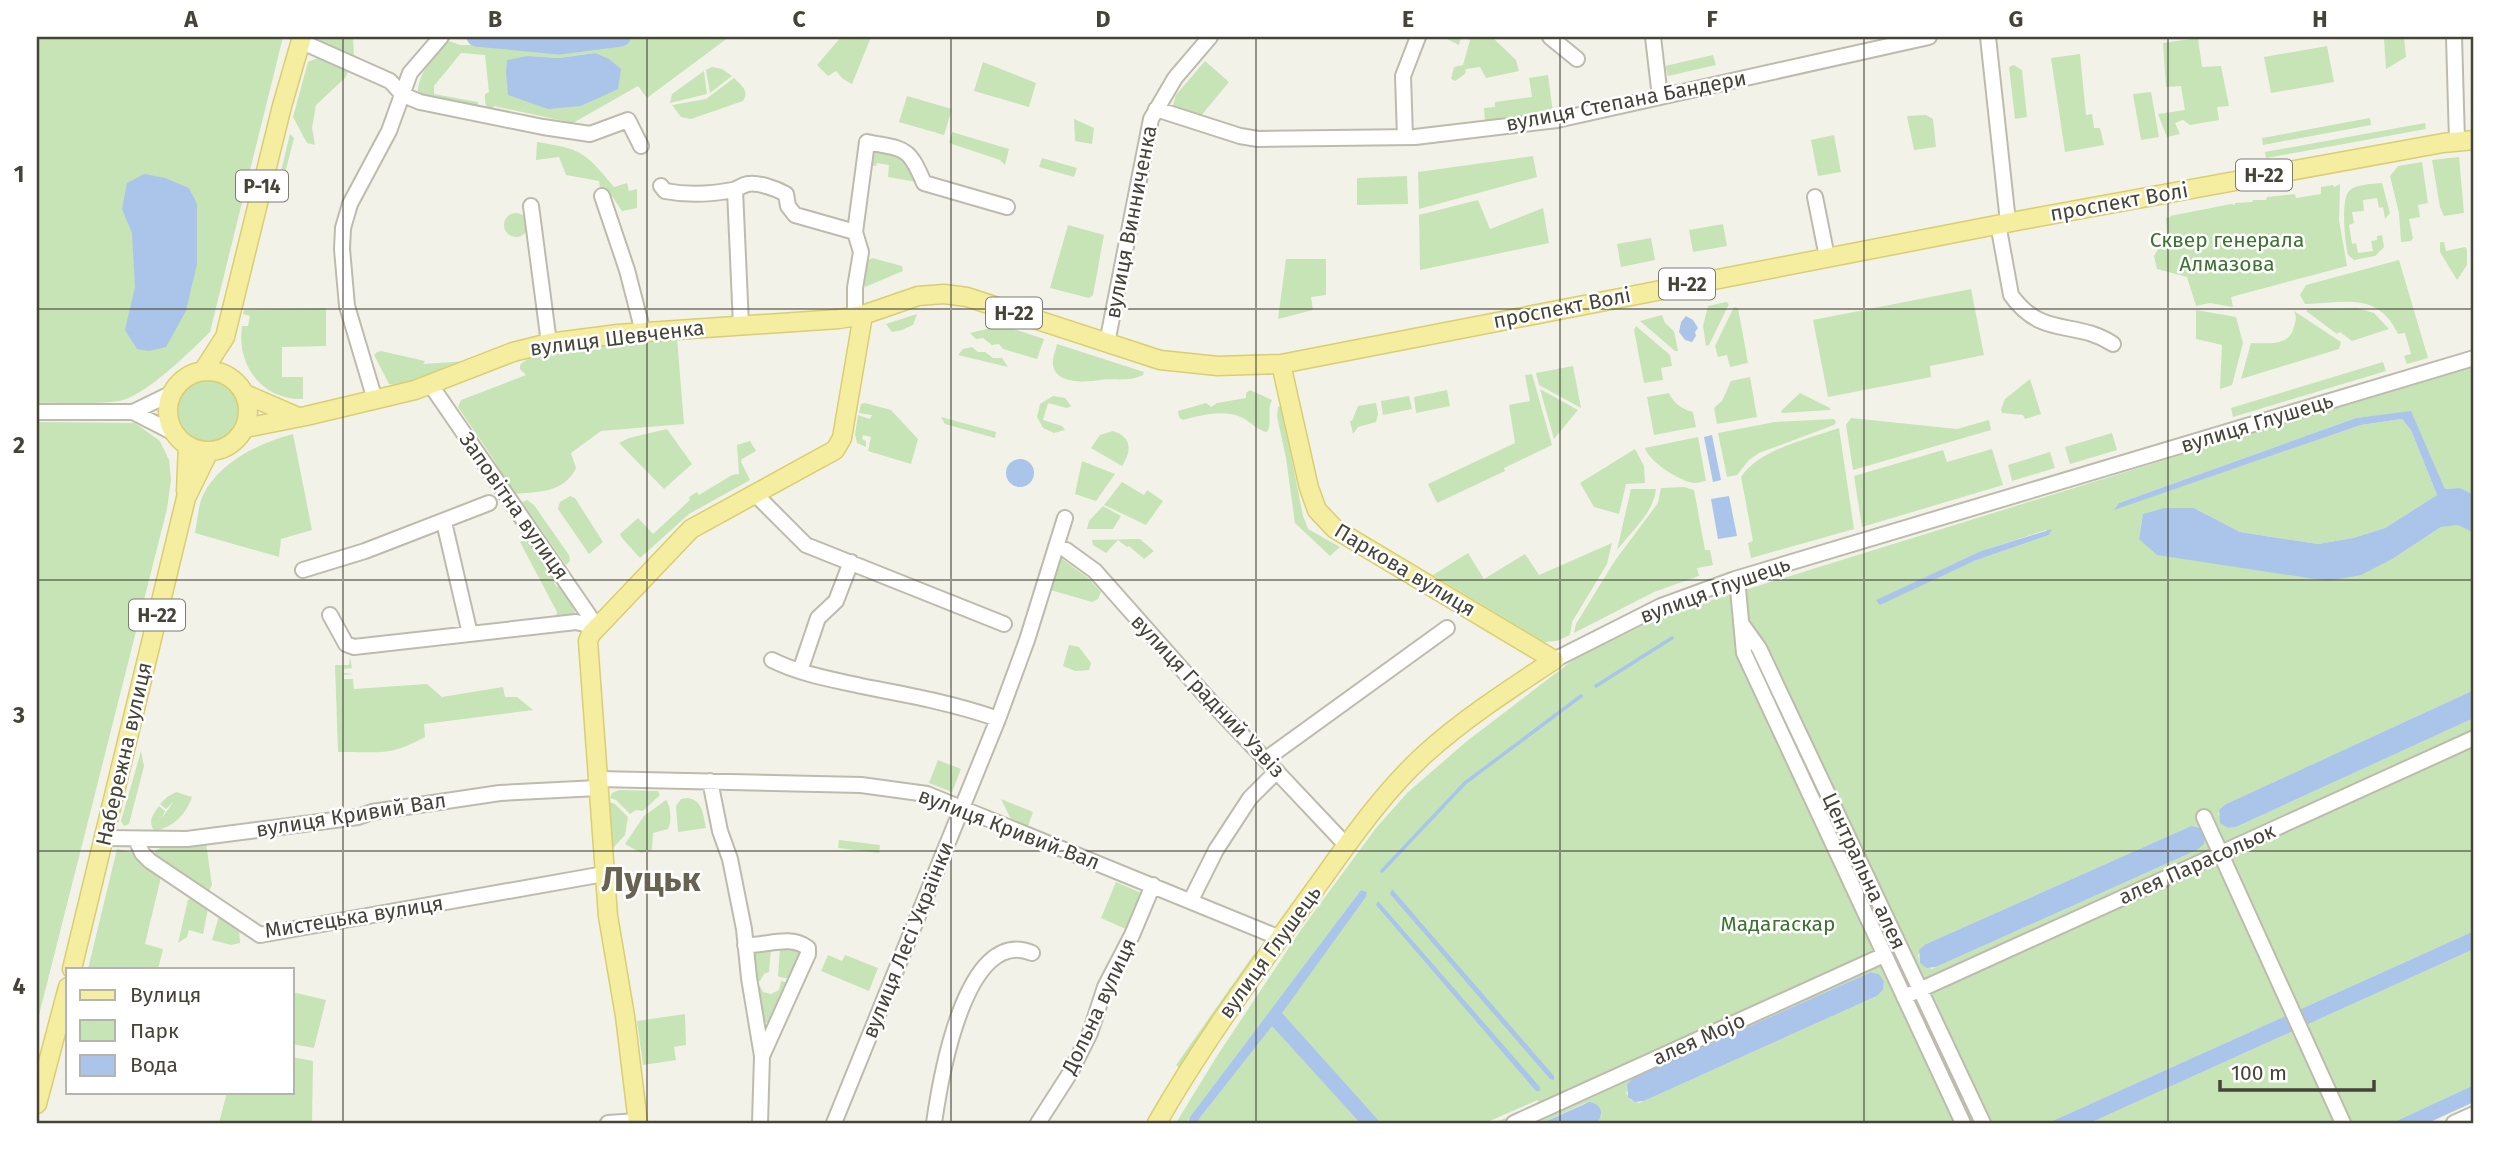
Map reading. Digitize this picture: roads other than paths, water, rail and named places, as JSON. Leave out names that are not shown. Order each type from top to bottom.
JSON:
[{"type":"main road","name":"Р-14","points":[[203,371],[225,337],[301,39]]},
{"type":"main road","name":"проспект Волі","points":[[859,316],[918,296],[944,294],[967,297],[1171,361],[1218,366],[1282,364],[2003,223],[2466,141]]},
{"type":"main road","name":"вулиця Шевченка","points":[[245,428],[375,400],[430,384],[513,352],[549,343],[643,332],[859,316]]},
{"type":"main road","points":[[638,1122],[604,874],[588,651],[591,634],[691,529],[835,450],[842,438],[859,316]]},
{"type":"main road","name":"Р-14","points":[[225,337],[231,377]]},
{"type":"main road","name":"Паркова вулиця","points":[[1282,364],[1309,488],[1323,519],[1335,529],[1554,660]]},
{"type":"main road","points":[[209,451],[188,446],[174,433],[168,413],[172,393],[185,378],[203,371],[218,372],[231,377],[245,394],[298,417]]},
{"type":"main road","points":[[245,394],[248,411],[245,428]]},
{"type":"main road","name":"Н-22","points":[[209,451],[230,444],[245,428]]},
{"type":"main road","name":"Набережна вулиця","points":[[72,968],[186,498],[188,446]]},
{"type":"main road","name":"Набережна вулиця","points":[[186,498],[209,451]]},
{"type":"main road","name":"вулиця Глушець","points":[[1157,1123],[1202,1048],[1383,797],[1455,728],[1554,660]]},
{"type":"main road","points":[[37,1104],[66,995]]},
{"type":"street","name":"вулиця Винниченка","points":[[1107,343],[1151,119],[1175,78],[1210,37]]},
{"type":"street","points":[[1405,137],[1403,76],[1418,37]]},
{"type":"street","points":[[1550,37],[1577,60]]},
{"type":"street","points":[[1653,37],[1660,97]]},
{"type":"street","name":"вулиця Степана Бандери","points":[[1156,109],[1240,136],[1258,139],[1405,137],[1460,132],[1575,116],[1929,37]]},
{"type":"street","points":[[1988,37],[2011,295],[2030,316],[2043,324],[2081,332],[2113,344]]},
{"type":"street","points":[[2454,37],[2466,141]]},
{"type":"street","points":[[375,400],[348,306],[341,249],[343,228],[350,204],[380,150],[410,73],[440,38]]},
{"type":"street","points":[[301,39],[390,81],[403,95],[444,107],[590,134],[628,120],[641,146]]},
{"type":"street","points":[[859,316],[855,282],[861,252],[855,232],[867,142],[905,150],[915,160],[924,183],[1007,207]]},
{"type":"street","points":[[661,186],[665,191],[671,192],[735,190],[750,184],[782,191],[795,215],[855,232]]},
{"type":"street","points":[[735,190],[741,325]]},
{"type":"street","points":[[602,196],[627,270],[643,332]]},
{"type":"street","points":[[1815,197],[1827,257]]},
{"type":"street","points":[[531,206],[549,343]]},
{"type":"street","name":"вулиця Глушець","points":[[1554,660],[1661,606],[1735,579],[2474,358]]},
{"type":"street","name":"Заповітна вулиця","points":[[430,384],[597,627]]},
{"type":"street","points":[[37,412],[133,412],[172,393]]},
{"type":"street","points":[[133,412],[174,433]]},
{"type":"street","points":[[754,493],[801,541],[1004,624]]},
{"type":"street","name":"Заповітна вулиця","points":[[303,570],[366,551],[489,503]]},
{"type":"street","name":"вулиця Лесі Українки","points":[[834,1123],[998,719],[1027,640],[1065,519]]},
{"type":"street","points":[[444,522],[470,634]]},
{"type":"street","name":"вулиця Градний Узвіз","points":[[1066,550],[1095,571],[1203,693],[1347,846]]},
{"type":"street","points":[[800,671],[818,618],[836,601],[851,562]]},
{"type":"street","name":"Центральна алея","points":[[1738,589],[1744,653],[1963,1123]]},
{"type":"street","points":[[330,615],[346,644],[351,647],[576,622],[597,627]]},
{"type":"street","name":"Центральна алея","points":[[1740,622],[1759,648],[1983,1123]]},
{"type":"street","points":[[1266,759],[1447,628]]},
{"type":"street","points":[[772,660],[800,671],[965,707],[998,719]]},
{"type":"street","name":"алея Парасольок","points":[[1904,997],[2474,738]]},
{"type":"street","points":[[1191,900],[1216,850],[1250,798],[1277,771]]},
{"type":"street","points":[[710,781],[720,831],[730,859],[762,1056],[760,1123]]},
{"type":"street","name":"вулиця Кривий Вал","points":[[104,838],[187,839],[358,817],[372,812],[500,793],[598,783],[710,781],[877,786],[927,794],[1280,938]]},
{"type":"street","points":[[1807,788],[1822,781]]},
{"type":"street","points":[[2204,817],[2343,1123]]},
{"type":"street","name":"Мистецька вулиця","points":[[136,839],[142,853],[150,861],[251,932],[266,935],[604,874]]},
{"type":"street","name":"Дольна вулиця","points":[[1038,1123],[1090,1033],[1105,987],[1153,886]]},
{"type":"street","points":[[745,945],[757,946],[792,940],[808,948],[808,954],[762,1056]]},
{"type":"street","points":[[934,1123],[938,1091],[957,1013],[988,962],[1005,950],[1022,948],[1032,953]]},
{"type":"street","name":"алея Mojo","points":[[1514,1123],[1884,955]]},
{"type":"street","points":[[2454,1123],[2474,1114]]},
{"type":"street","points":[[608,1123],[638,1122]]},
{"type":"water","points":[[595,53],[609,59],[621,69],[618,89],[581,106],[548,109],[508,95],[507,60],[528,56],[559,58]]},
{"type":"water","points":[[144,174],[165,178],[189,188],[197,204],[197,264],[186,311],[166,347],[149,351],[137,349],[125,330],[135,287],[132,233],[122,209],[127,183]]},
{"type":"water","points":[[1686,316],[1693,320],[1698,328],[1692,342],[1685,340],[1679,332],[1681,322]]},
{"type":"water","points":[[2411,411],[2445,489],[2460,488],[2474,495],[2474,533],[2458,525],[2441,527],[2394,558],[2361,575],[2328,581],[2157,555],[2139,539],[2143,514],[2163,508],[2194,508],[2240,532],[2318,544],[2353,538],[2385,528],[2437,495],[2411,430],[2402,419],[2361,425],[2114,510],[2119,503],[2356,418]]},
{"type":"water","points":[[1712,435],[1721,480],[1713,482],[1704,437]]},
{"type":"water","points":[[1020,459],[1030,463],[1034,473],[1030,483],[1020,487],[1010,483],[1006,473],[1010,463]]},
{"type":"water","points":[[1729,496],[1737,536],[1718,539],[1711,499]]},
{"type":"water","points":[[2052,529],[2049,535],[1974,561],[1880,605],[1876,600],[1981,551]]},
{"type":"water","points":[[2474,690],[2474,718],[2236,827],[2228,828],[2220,823],[2219,810],[2226,804]]},
{"type":"water","points":[[2191,826],[2200,828],[2205,835],[2204,844],[2197,850],[1936,967],[1927,968],[1920,963],[1919,950],[1926,944]]},
{"type":"water","points":[[1392,889],[1554,1076],[1554,1080],[1550,1079],[1390,894]]},
{"type":"water","points":[[1361,890],[1367,892],[1366,897],[1282,1013],[1381,1123],[1360,1123],[1272,1026],[1199,1119],[1200,1123],[1188,1123],[1190,1117]]},
{"type":"water","points":[[1378,901],[1540,1087],[1540,1091],[1536,1091],[1376,905]]},
{"type":"water","points":[[2474,931],[2474,949],[2090,1123],[2048,1123]]},
{"type":"water","points":[[1871,972],[1879,974],[1884,981],[1883,990],[1877,996],[1644,1101],[1635,1102],[1628,1097],[1627,1084],[1633,1078]]},
{"type":"water","points":[[2474,1085],[2474,1102],[2428,1123],[2392,1123]]},
{"type":"water","points":[[1589,1102],[1596,1104],[1600,1110],[1601,1116],[1597,1123],[1542,1123]]},
{"type":"waterway","points":[[476,37],[559,45],[621,37]]},
{"type":"waterway","points":[[1596,686],[1672,638]]},
{"type":"waterway","points":[[1382,871],[1465,783],[1581,696]]},
{"type":"district","name":"Луцьк","points":[[651,879]]},
{"type":"park label","name":"Сквер генерала Алмазова","points":[[2227,252]]},
{"type":"park label","name":"Мадагаскар","points":[[1778,924]]}]
